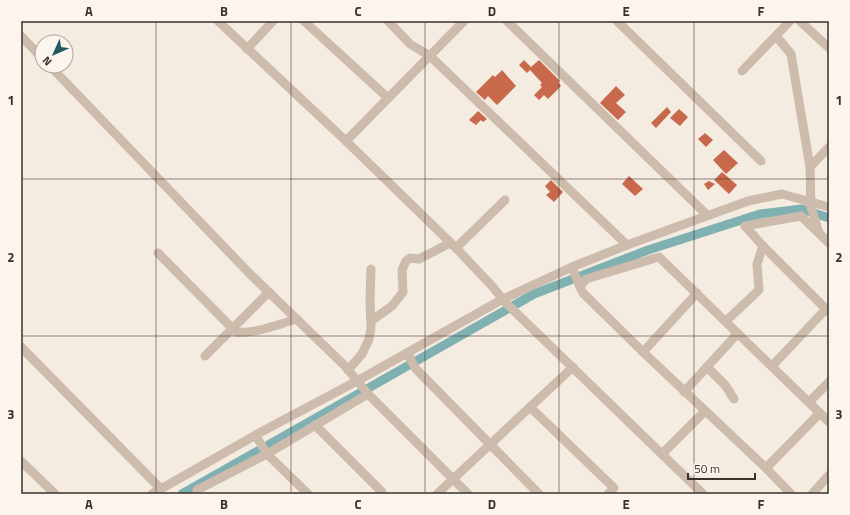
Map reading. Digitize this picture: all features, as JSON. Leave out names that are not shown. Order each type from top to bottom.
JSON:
[{"type":"street","points":[[218,21],[346,140],[453,245],[519,315],[703,494]]},
{"type":"street","points":[[247,49],[273,21]]},
{"type":"street","points":[[304,21],[388,98]]},
{"type":"street","points":[[388,21],[410,44],[430,56],[627,245]]},
{"type":"street","points":[[346,140],[464,21]]},
{"type":"street","points":[[507,21],[707,215]]},
{"type":"street","points":[[617,21],[761,161]]},
{"type":"street","points":[[742,71],[790,21]]},
{"type":"street","points":[[800,21],[829,48]]},
{"type":"street","points":[[21,36],[34,50]]},
{"type":"street","points":[[776,36],[791,54],[810,167],[812,209],[819,233]]},
{"type":"street","points":[[58,74],[269,292],[348,370],[368,394],[468,494]]},
{"type":"street","points":[[810,167],[829,147]]},
{"type":"street","points":[[152,494],[161,488],[190,478],[258,438],[409,357],[504,300],[576,277],[627,245],[748,201],[782,194],[812,209],[829,207]]},
{"type":"street","points":[[371,321],[392,306],[403,292],[402,270],[406,261],[410,258],[418,259],[453,245],[505,200]]},
{"type":"street","points":[[772,366],[828,310],[745,226],[801,216],[829,243]]},
{"type":"street","points":[[726,321],[759,290],[757,264],[764,246]]},
{"type":"street","points":[[158,252],[236,332],[242,333],[297,319]]},
{"type":"street","points":[[576,277],[586,279],[659,257],[829,422]]},
{"type":"street","points":[[348,370],[362,354],[369,339],[371,321],[370,300],[372,270]]},
{"type":"street","points":[[576,277],[583,293],[684,392],[766,468],[791,494]]},
{"type":"street","points":[[205,356],[269,292]]},
{"type":"street","points":[[643,352],[697,293]]},
{"type":"street","points":[[684,392],[738,333]]},
{"type":"street","points":[[21,347],[161,488]]},
{"type":"street","points":[[409,357],[416,369],[539,494]]},
{"type":"street","points":[[437,494],[572,367]]},
{"type":"street","points":[[707,367],[734,398]]},
{"type":"street","points":[[809,402],[829,382]]},
{"type":"street","points":[[190,478],[199,492],[267,454],[368,394]]},
{"type":"street","points":[[530,407],[614,488],[608,494]]},
{"type":"street","points":[[662,454],[705,412]]},
{"type":"street","points":[[766,468],[820,413]]},
{"type":"street","points":[[315,425],[382,492]]},
{"type":"street","points":[[258,438],[267,454],[308,494]]},
{"type":"street","points":[[21,461],[55,494]]},
{"type":"street","points":[[812,494],[829,475]]},
{"type":"building","points":[[524,60],[531,67],[539,60],[560,81],[558,82],[561,86],[548,99],[544,95],[539,100],[534,95],[542,87],[540,85],[542,83],[530,70],[527,73],[519,65]]},
{"type":"building","points":[[502,70],[516,86],[497,105],[488,96],[485,100],[476,92],[493,75],[495,77]]},
{"type":"building","points":[[616,86],[625,95],[616,103],[626,112],[618,120],[600,103]]},
{"type":"building","points":[[667,107],[671,112],[656,128],[651,123]]},
{"type":"building","points":[[679,109],[688,117],[680,126],[670,118]]},
{"type":"building","points":[[478,111],[487,119],[483,122],[481,120],[476,125],[469,120]]},
{"type":"building","points":[[705,133],[713,140],[706,147],[698,139]]},
{"type":"building","points":[[724,150],[738,163],[726,174],[713,160]]},
{"type":"building","points":[[722,172],[737,185],[729,194],[714,180]]},
{"type":"building","points":[[629,176],[643,189],[635,196],[622,184]]},
{"type":"building","points":[[551,180],[563,192],[554,202],[546,195],[550,192],[545,186]]},
{"type":"building","points":[[709,181],[715,184],[708,190],[704,184]]},
{"type":"waterway","points":[[182,494],[534,294],[648,250],[760,214],[802,209],[829,218]]}]
